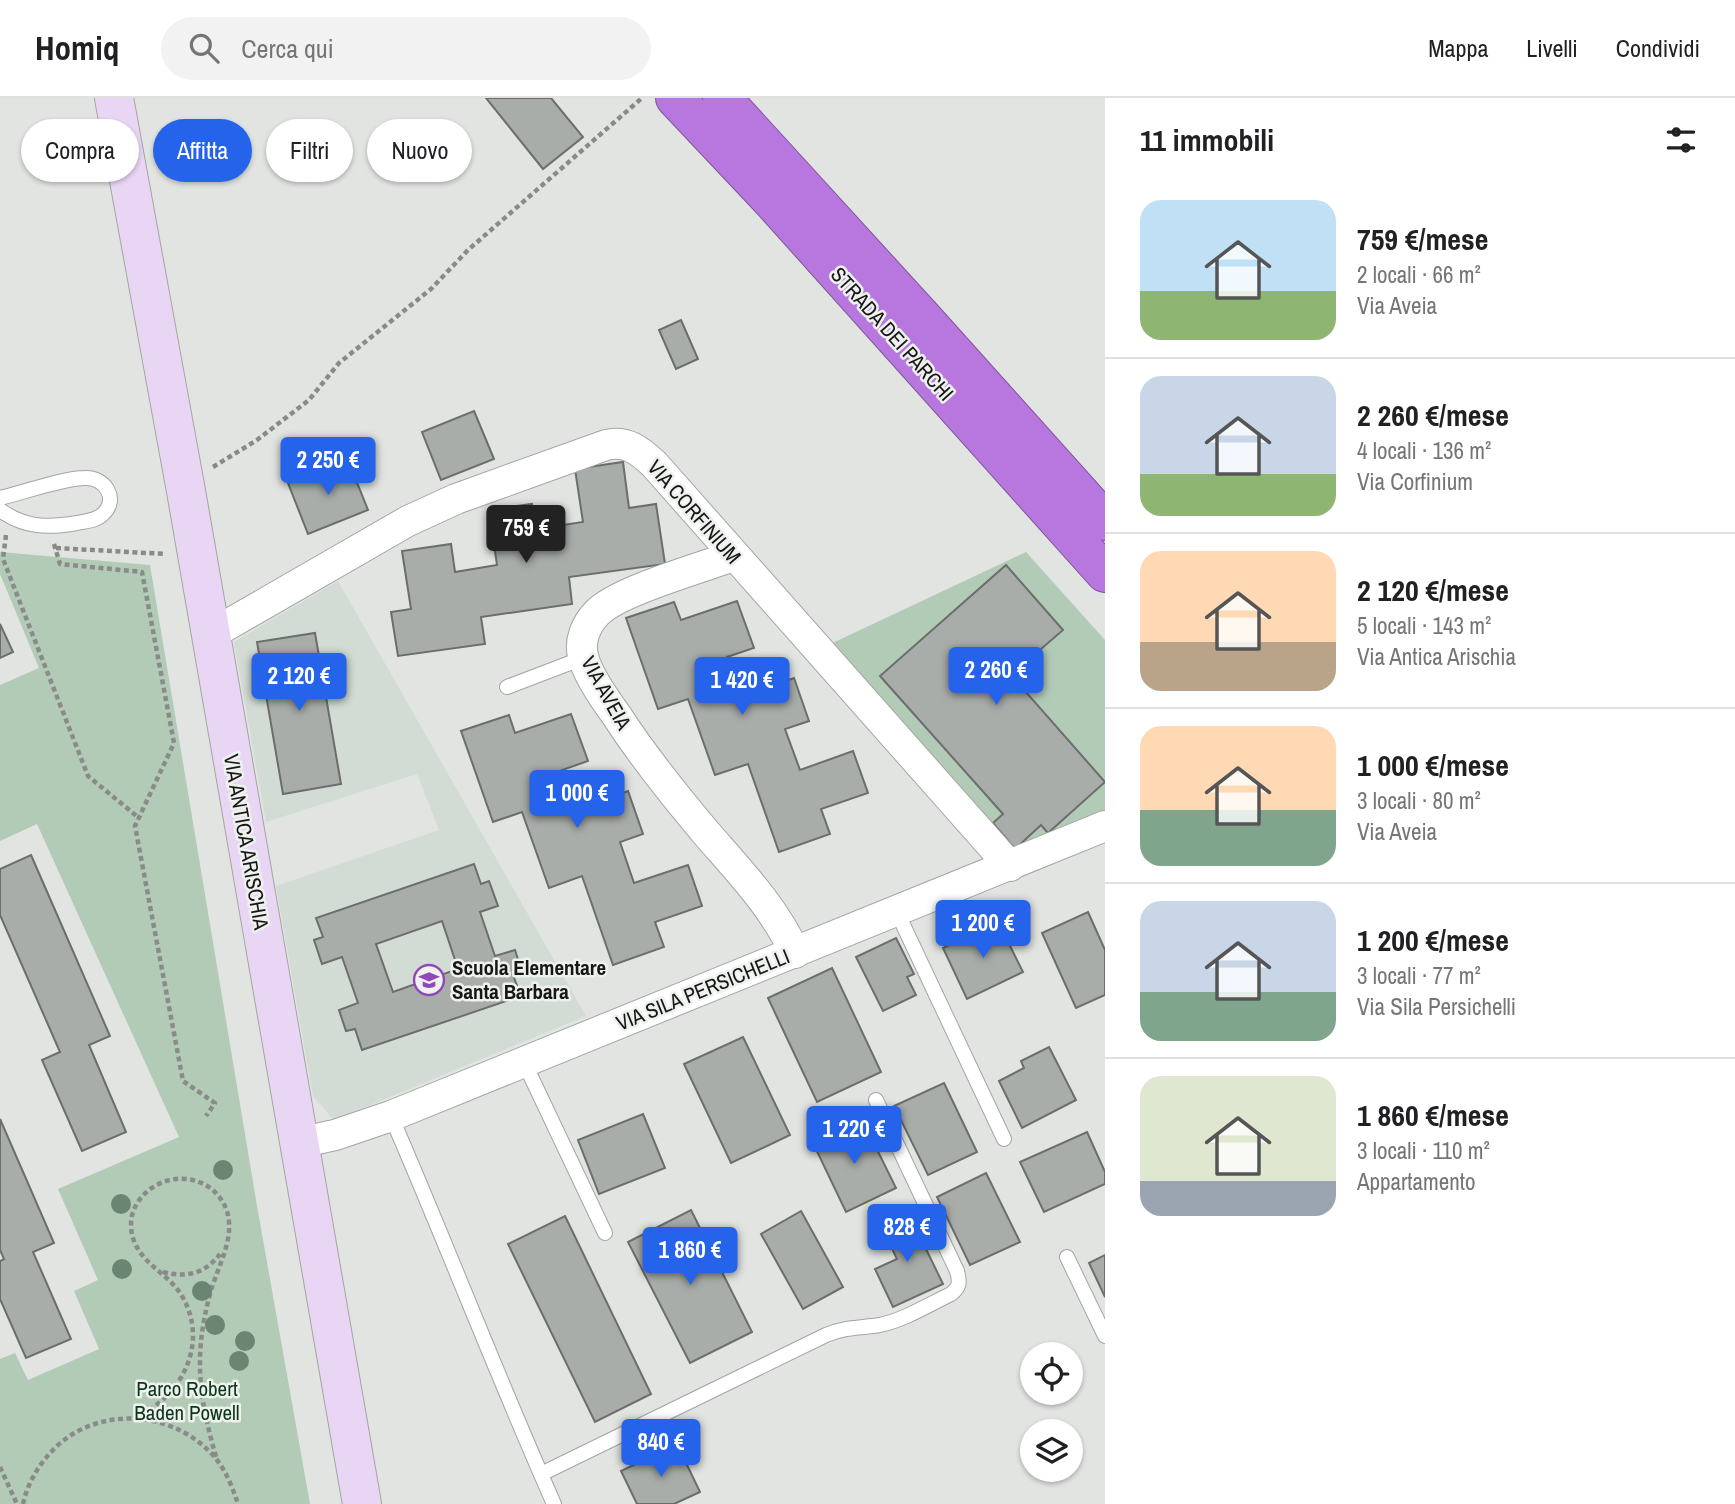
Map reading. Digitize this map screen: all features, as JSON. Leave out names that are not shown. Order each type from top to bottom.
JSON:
[{"type":"highway","name":"STRADA DEI PARCHI","points":[[675,98],[773,202],[1105,573]]},
{"type":"highway","name":"STRADA DEI PARCHI","points":[[722,98],[1105,522]]},
{"type":"main road","name":"VIA ANTICA ARISCHIA","points":[[109,104],[186,491],[362,1504]]},
{"type":"street","name":"VIA CORFINIUM","points":[[210,635],[408,522],[456,499],[613,443],[634,448],[648,458],[1010,866]]},
{"type":"street","name":"VIA AVEIA","points":[[733,556],[627,594],[604,606],[585,630],[583,658],[637,747],[664,783],[767,904],[795,953]]},
{"type":"street","name":"VIA SILA PERSICHELLI","points":[[298,1143],[335,1135],[391,1116],[1105,826]]},
{"type":"lane","points":[[0,498],[86,478],[97,480],[108,490],[111,500],[99,517],[48,527],[29,525],[5,513]]},
{"type":"lane","points":[[507,687],[583,658]]},
{"type":"lane","points":[[897,912],[1004,1139]]},
{"type":"lane","points":[[524,1062],[605,1233]]},
{"type":"lane","points":[[541,1474],[825,1335],[850,1326],[881,1324],[897,1319],[957,1289],[960,1282],[957,1271],[876,1100]]},
{"type":"lane","points":[[391,1116],[554,1504]]},
{"type":"lane","points":[[1067,1257],[1105,1336]]},
{"type":"path","points":[[186,491],[217,463],[257,440],[309,400],[339,362],[431,289],[468,250],[642,98]]},
{"type":"path","points":[[5,513],[3,559],[89,776],[139,818]]},
{"type":"path","points":[[48,527],[60,564],[142,572],[174,743],[135,825],[183,1081],[215,1103],[206,1116]]},
{"type":"path","points":[[55,548],[169,554],[195,549]]},
{"type":"path","points":[[217,1460],[200,1396],[199,1351],[203,1320],[229,1236],[225,1205],[216,1192],[203,1183],[187,1178],[172,1178],[157,1183],[144,1193],[136,1206],[132,1222],[133,1238],[139,1252],[149,1264],[163,1272],[190,1275],[215,1262],[223,1251]]},
{"type":"path","points":[[134,1418],[158,1406],[172,1393],[186,1370],[191,1353],[192,1331],[188,1310],[183,1297],[163,1272]]},
{"type":"path","points":[[23,1504],[35,1472],[67,1437],[110,1419],[134,1418],[158,1422],[180,1430],[200,1443],[217,1460],[229,1480],[238,1504]]},
{"type":"path","points":[[0,1466],[17,1504]]},
{"type":"shaded area","name":"Scuola Elementare Santa Barbara","points":[[338,581],[586,1016],[334,1120],[313,1096],[276,886],[439,830],[417,774],[266,822],[234,642]]},
{"type":"green space","name":"Parco Robert Baden Powell","points":[[0,552],[150,565],[257,1206],[310,1504],[0,1504],[0,1359],[15,1353],[28,1380],[99,1349],[74,1291],[98,1280],[58,1189],[179,1137],[37,824],[0,841],[0,685],[39,668],[0,574]]},
{"type":"green space","points":[[1026,552],[1105,640],[1105,815],[1009,856],[824,647]]},
{"type":"building","points":[[486,98],[551,98],[583,137],[543,169]]},
{"type":"building","points":[[681,320],[698,359],[676,369],[659,330]]},
{"type":"building","points":[[474,411],[494,459],[441,480],[422,432]]},
{"type":"building","points":[[348,460],[368,510],[308,534],[288,483]]},
{"type":"building","points":[[623,462],[629,508],[656,504],[665,564],[569,577],[572,604],[481,617],[485,644],[398,656],[391,612],[411,609],[402,551],[451,544],[455,572],[497,565],[489,510],[532,504],[536,529],[583,522],[575,469]]},
{"type":"building","points":[[1006,565],[1063,630],[1011,675],[1105,782],[1048,833],[1041,825],[1015,849],[993,823],[1003,814],[880,676]]},
{"type":"building","points":[[737,601],[754,648],[727,657],[741,697],[794,678],[809,721],[785,729],[800,770],[853,751],[868,793],[821,809],[830,834],[779,852],[748,764],[715,775],[688,699],[658,709],[626,618],[674,602],[681,620]]},
{"type":"building","points":[[0,624],[13,652],[0,658]]},
{"type":"building","points":[[315,633],[341,784],[283,794],[257,642]]},
{"type":"building","points":[[571,714],[588,761],[562,770],[576,810],[628,791],[643,834],[620,842],[634,883],[688,865],[702,906],[655,922],[664,947],[613,965],[582,876],[549,888],[522,812],[493,822],[461,731],[509,715],[515,733]]},
{"type":"building","points":[[31,855],[110,1036],[89,1045],[126,1132],[82,1151],[42,1060],[60,1052],[0,915],[0,869]]},
{"type":"building","points":[[474,864],[481,884],[489,881],[498,906],[480,912],[495,956],[515,950],[522,972],[513,975],[521,996],[362,1050],[355,1029],[346,1031],[339,1010],[358,1003],[342,957],[322,964],[314,940],[323,937],[316,918]],"holes":[[[442,921],[458,969],[393,992],[376,944]]]},
{"type":"building","points":[[1088,912],[1105,950],[1105,995],[1076,1008],[1042,933]]},
{"type":"building","points":[[998,922],[1023,972],[967,999],[943,948]]},
{"type":"building","points":[[896,938],[914,974],[907,977],[916,995],[883,1011],[856,957]]},
{"type":"building","points":[[832,968],[881,1072],[817,1102],[768,998]]},
{"type":"building","points":[[743,1037],[790,1135],[731,1163],[684,1064]]},
{"type":"building","points":[[1049,1047],[1076,1100],[1022,1128],[999,1081],[1024,1068],[1021,1061]]},
{"type":"building","points":[[944,1083],[977,1152],[928,1175],[894,1106]]},
{"type":"building","points":[[643,1114],[665,1168],[599,1194],[578,1140]]},
{"type":"building","points":[[0,1119],[54,1243],[33,1252],[71,1339],[26,1358],[0,1299],[0,1261],[4,1259],[0,1250]]},
{"type":"building","points":[[862,1119],[896,1188],[846,1212],[813,1143]]},
{"type":"building","points":[[1087,1132],[1105,1172],[1105,1184],[1044,1212],[1020,1162]]},
{"type":"building","points":[[986,1173],[1020,1242],[970,1265],[937,1197]]},
{"type":"building","points":[[691,1210],[752,1332],[690,1363],[628,1242]]},
{"type":"building","points":[[801,1211],[843,1287],[803,1309],[761,1234]]},
{"type":"building","points":[[909,1214],[943,1284],[893,1307],[875,1269],[897,1259],[882,1228]]},
{"type":"building","points":[[565,1216],[651,1394],[595,1422],[508,1244]]},
{"type":"building","points":[[1105,1255],[1105,1297],[1089,1263]]},
{"type":"building","points":[[677,1444],[700,1492],[674,1504],[637,1504],[621,1471]]},
{"type":"place","name":"Scuola Elementare Santa Barbara","points":[[429,980]]}]
